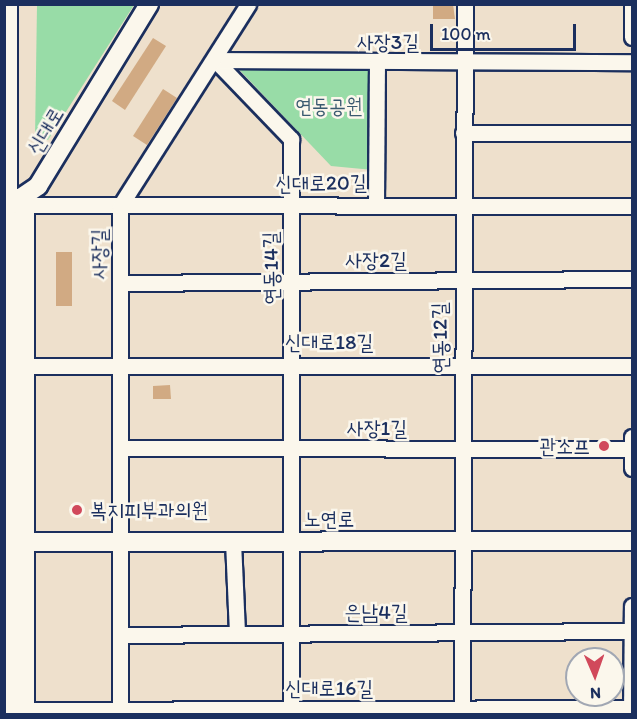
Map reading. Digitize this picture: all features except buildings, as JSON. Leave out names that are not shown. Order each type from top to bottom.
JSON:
[{"type":"main road","points":[[8,4],[13,205],[15,712]]},
{"type":"main road","name":"신대로","points":[[13,205],[38,186],[149,4]]},
{"type":"main road","name":"노연로","points":[[13,542],[633,541]]},
{"type":"street","name":"사장길","points":[[120,712],[121,448],[118,366],[120,206],[248,4]]},
{"type":"street","name":"연동12길","points":[[462,712],[460,282],[465,4]]},
{"type":"street","points":[[632,4],[633,37]]},
{"type":"street","name":"사장3길","points":[[214,60],[377,64],[633,62]]},
{"type":"street","name":"연동14길","points":[[214,60],[291,139],[293,363],[291,712]]},
{"type":"street","points":[[376,204],[377,64]]},
{"type":"street","points":[[463,133],[633,133]]},
{"type":"street","name":"신대로20길","points":[[13,205],[633,206]]},
{"type":"street","name":"사장2길","points":[[120,283],[633,279]]},
{"type":"street","name":"신대로18길","points":[[13,366],[293,363],[633,366]]},
{"type":"street","points":[[633,437],[633,468]]},
{"type":"street","name":"사장1길","points":[[121,448],[632,449]]},
{"type":"street","points":[[233,541],[237,634]]},
{"type":"street","points":[[631,710],[633,606]]},
{"type":"street","name":"은남4길","points":[[120,635],[632,631]]},
{"type":"street","name":"신대로16길","points":[[15,712],[631,710]]},
{"type":"green space","points":[[37,5],[134,5],[48,140],[35,138]]},
{"type":"green space","name":"연동공원","points":[[231,61],[372,64],[373,170],[331,166]]},
{"type":"place","name":"관소프","points":[[604,446]]},
{"type":"place","name":"복지피부과의원","points":[[77,510]]}]
